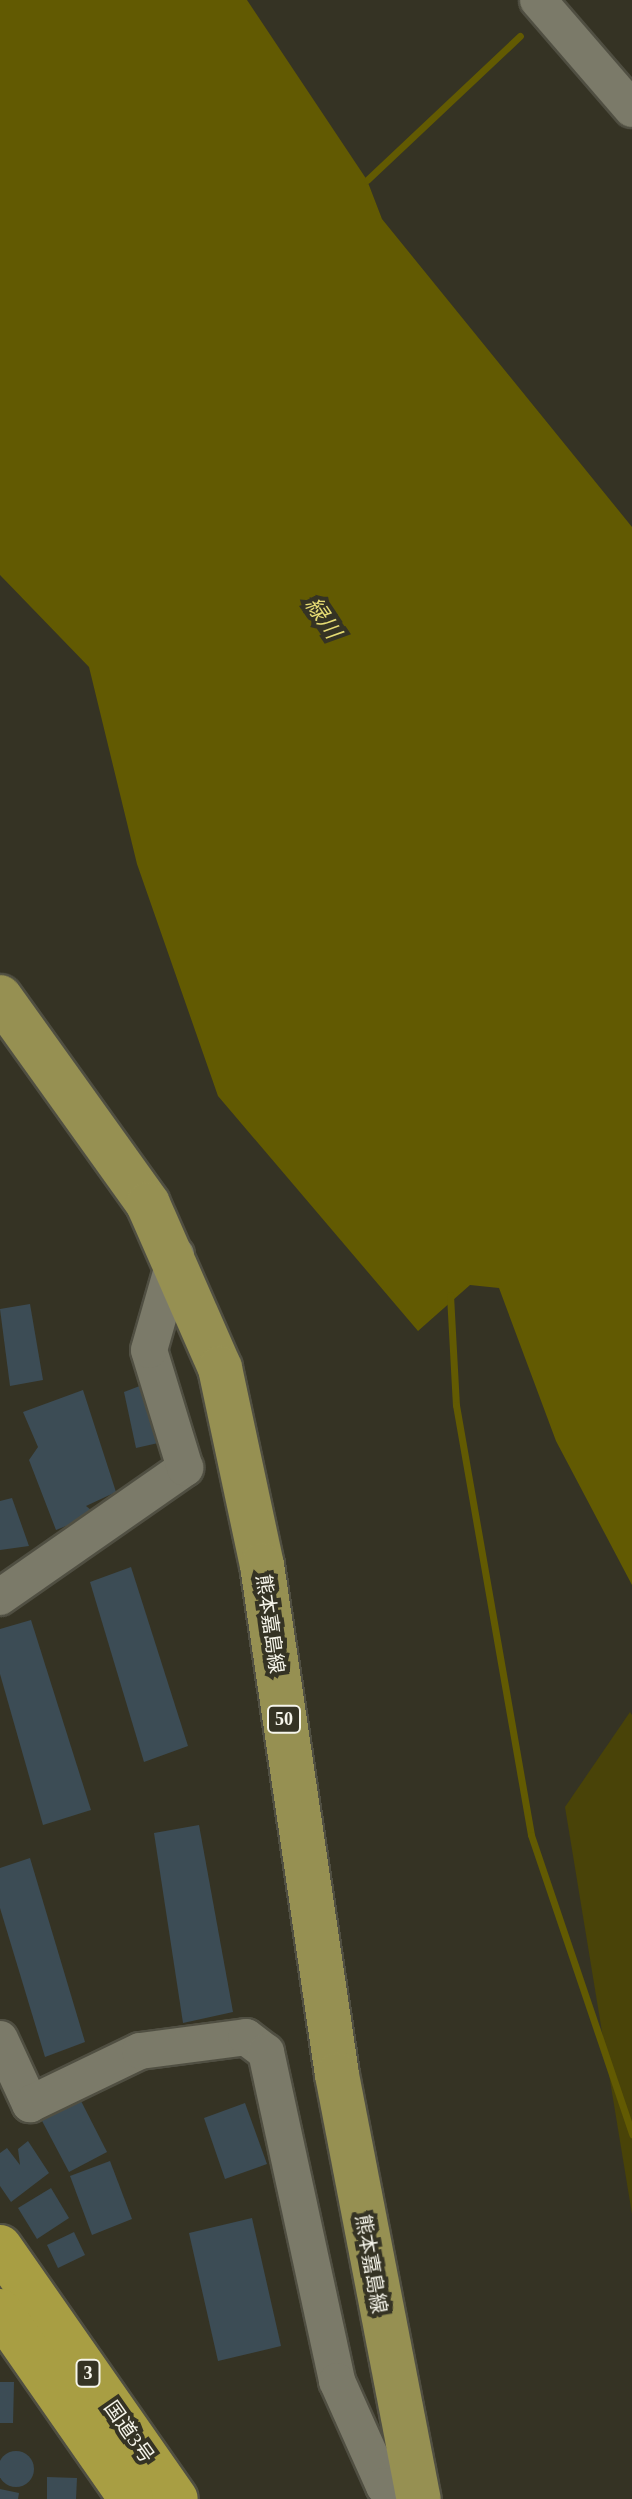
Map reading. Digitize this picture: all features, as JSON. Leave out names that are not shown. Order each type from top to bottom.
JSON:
[{"type":"highway","name":"国道3号","points":[[0,2247],[176,2499]]},
{"type":"highway","name":"国道3号","points":[[0,2311],[131,2499]]},
{"type":"main road","name":"熊本嘉島線","points":[[0,997],[101,1130],[176,1255],[241,1448],[337,2075],[416,2499]]},
{"type":"street","points":[[538,0],[632,109]]},
{"type":"street","points":[[0,1597],[185,1468],[149,1350],[176,1255]]},
{"type":"street","points":[[0,2039],[30,2104],[140,2051],[246,2037],[266,2052],[337,2381],[384,2486],[416,2499]]},
{"type":"shaded area","points":[[630,1712],[632,1715],[632,2214],[565,1807]]},
{"type":"water","name":"緑川","points":[[0,0],[247,0],[367,180],[382,219],[632,527],[632,1585],[556,1441],[499,1288],[470,1285],[418,1331],[218,1096],[137,864],[89,667],[0,575]]},
{"type":"building","points":[[30,1304],[43,1380],[10,1386],[0,1309]]},
{"type":"building","points":[[158,1379],[176,1439],[136,1448],[124,1392]]},
{"type":"building","points":[[83,1390],[116,1492],[86,1506],[96,1514],[56,1530],[29,1460],[38,1447],[23,1412]]},
{"type":"building","points":[[12,1498],[29,1546],[0,1550],[0,1501]]},
{"type":"building","points":[[131,1567],[188,1746],[144,1762],[90,1582]]},
{"type":"building","points":[[31,1620],[91,1810],[43,1825],[0,1674],[0,1629]]},
{"type":"building","points":[[199,1825],[233,2012],[183,2023],[154,1833]]},
{"type":"building","points":[[30,1858],[85,2042],[45,2057],[0,1908],[0,1868]]},
{"type":"building","points":[[80,2099],[107,2152],[69,2172],[41,2119]]},
{"type":"building","points":[[245,2103],[267,2164],[225,2179],[204,2118]]},
{"type":"building","points":[[28,2141],[49,2173],[11,2202],[0,2186],[0,2153],[7,2148],[20,2165],[18,2149]]},
{"type":"building","points":[[110,2161],[132,2219],[92,2235],[70,2176]]},
{"type":"building","points":[[51,2188],[69,2218],[37,2239],[18,2208]]},
{"type":"building","points":[[252,2218],[281,2346],[218,2361],[189,2233]]},
{"type":"building","points":[[74,2232],[85,2255],[58,2268],[47,2245]]},
{"type":"building","points":[[0,2382],[14,2382],[13,2423],[0,2423]]},
{"type":"building","points":[[16,2451],[28,2457],[34,2469],[28,2481],[16,2487],[4,2481],[-2,2469],[4,2457]]},
{"type":"building","points":[[47,2477],[77,2478],[76,2499],[47,2499]]},
{"type":"building","points":[[0,2489],[19,2493],[18,2499],[0,2499]]},
{"type":"waterway","points":[[367,180],[520,36]]},
{"type":"waterway","points":[[450,1295],[456,1405],[531,1835],[632,2134]]}]
